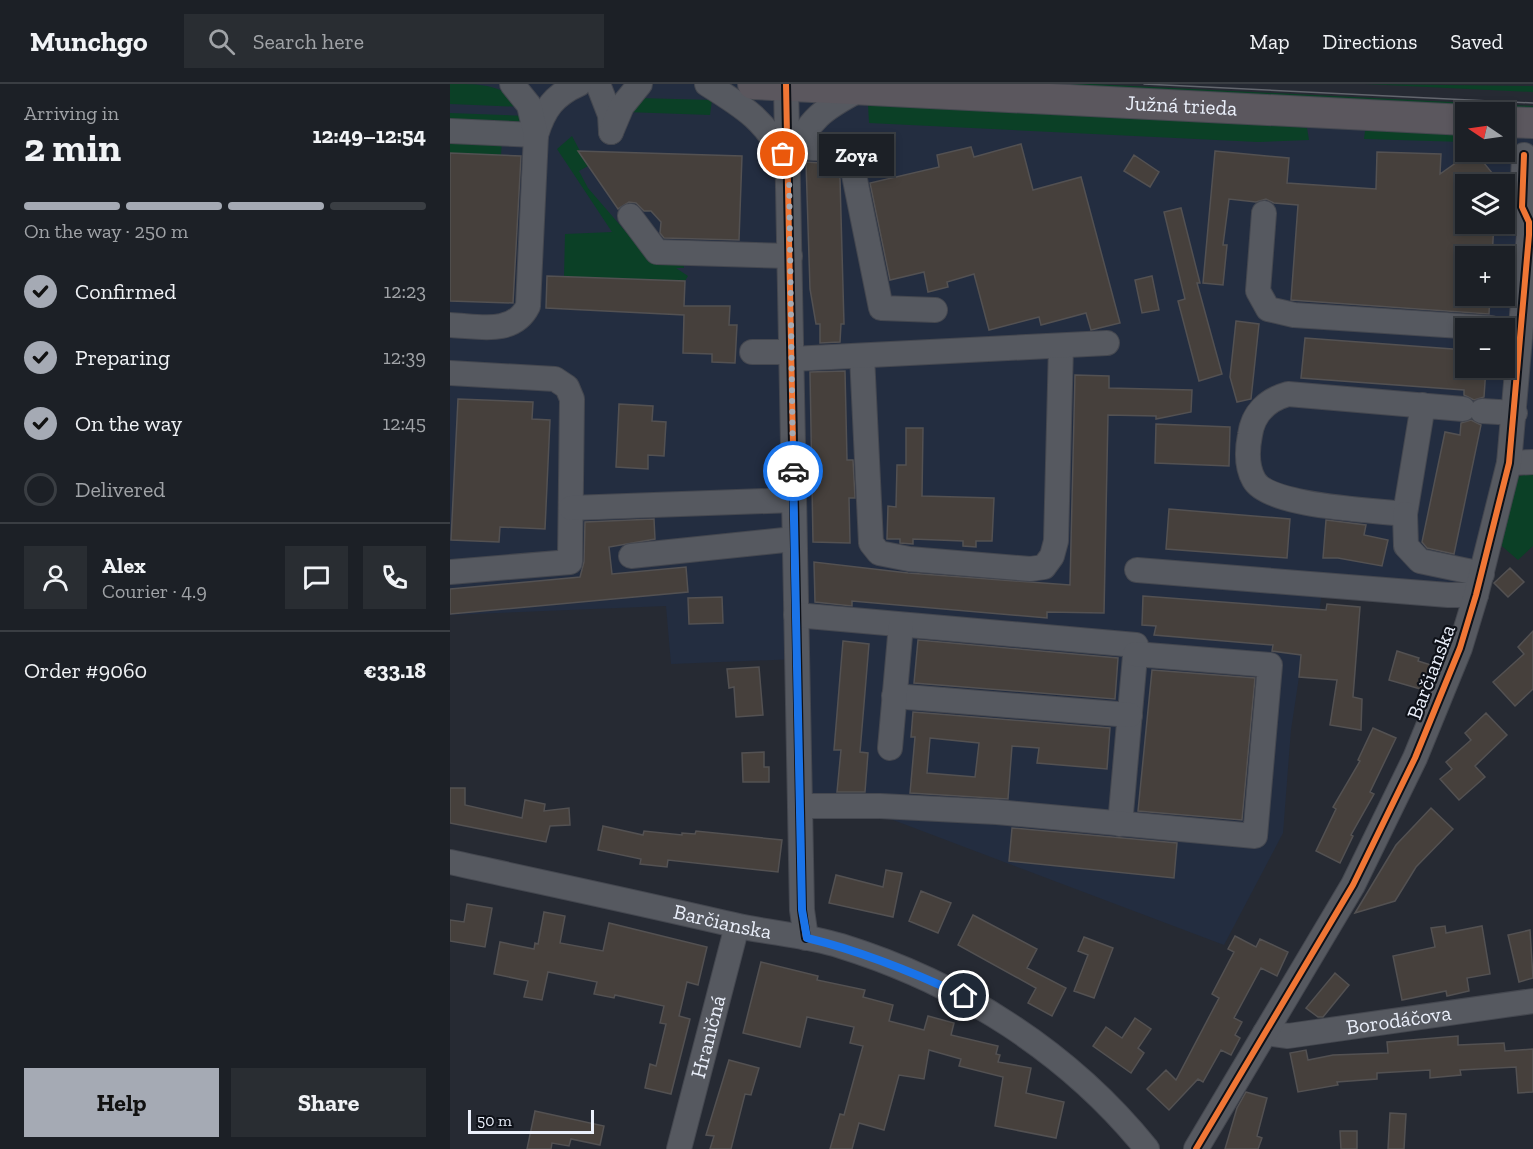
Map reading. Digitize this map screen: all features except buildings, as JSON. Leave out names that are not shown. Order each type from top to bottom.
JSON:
[{"type":"main road","name":"Južná trieda","points":[[753,84],[1455,119]]},
{"type":"main road","points":[[1515,122],[1533,123]]},
{"type":"street","points":[[450,325],[505,326],[523,317],[528,306],[536,135],[529,105],[512,84]]},
{"type":"street","points":[[536,135],[547,107],[560,94],[579,84]]},
{"type":"street","points":[[598,84],[610,116],[611,132],[622,106],[640,84]]},
{"type":"street","points":[[707,84],[764,124],[793,157]]},
{"type":"street","points":[[786,85],[793,157],[790,256],[794,538],[802,910],[807,938]]},
{"type":"street","points":[[793,157],[810,122],[821,112],[861,89]]},
{"type":"street","points":[[450,131],[536,135]]},
{"type":"street","points":[[793,157],[849,150],[881,308],[935,310]]},
{"type":"street","name":"Barčianska","points":[[1196,1149],[1353,885],[1415,758],[1460,648],[1479,584],[1509,463],[1529,235],[1528,222],[1522,207],[1524,155]]},
{"type":"street","points":[[1264,213],[1258,291],[1268,309],[1294,315],[1455,326]]},
{"type":"street","points":[[630,216],[657,252],[755,263],[790,256]]},
{"type":"street","points":[[752,352],[862,356],[1107,343]]},
{"type":"street","points":[[862,356],[871,543],[879,553],[909,559],[1030,569],[1044,567],[1052,556],[1056,541],[1061,346]]},
{"type":"street","points":[[450,373],[555,379],[567,387],[572,399],[570,562],[450,572]]},
{"type":"street","points":[[1405,514],[1288,500],[1268,493],[1254,481],[1247,460],[1250,432],[1258,412],[1272,398],[1288,394],[1515,413]]},
{"type":"street","points":[[1423,405],[1405,514],[1406,546],[1420,561],[1479,584]]},
{"type":"street","points":[[1509,463],[1533,462]]},
{"type":"street","points":[[571,508],[794,500]]},
{"type":"street","points":[[631,556],[794,538]]},
{"type":"street","points":[[1137,570],[1448,595],[1479,584]]},
{"type":"street","points":[[796,615],[1136,645],[1120,824]]},
{"type":"street","points":[[890,748],[901,625]]},
{"type":"street","points":[[801,806],[880,806],[997,813],[1255,836],[1270,664],[1135,654]]},
{"type":"street","points":[[894,696],[1130,715]]},
{"type":"street","name":"Barčianska","points":[[450,862],[737,926],[807,938],[840,946],[919,975],[964,996],[1066,1067],[1103,1100],[1147,1149]]},
{"type":"street","name":"Hraničná","points":[[679,1149],[737,926]]},
{"type":"street","name":"Borodáčova","points":[[1265,1033],[1288,1036],[1533,1001]]},
{"type":"shaded area","points":[[450,84],[753,84],[1455,119],[1455,162],[1515,162],[1515,122],[1533,123],[1533,462],[1509,464],[1476,595],[1323,585],[1312,662],[1299,677],[1291,730],[1283,833],[1224,945],[872,812],[801,806],[797,659],[671,664],[666,606],[450,615]]},
{"type":"green space","points":[[450,84],[491,87],[508,94],[525,107],[450,104]]},
{"type":"green space","points":[[956,84],[1093,84],[1455,102],[1455,109]]},
{"type":"green space","points":[[1365,84],[1533,86],[1533,92]]},
{"type":"green space","points":[[638,98],[712,100],[710,115],[626,112]]},
{"type":"green space","points":[[868,104],[1274,124],[1307,128],[1309,140],[1258,142],[869,123]]},
{"type":"green space","points":[[1515,105],[1533,106],[1533,113],[1515,112]]},
{"type":"green space","points":[[450,113],[526,116],[526,125],[450,126]]},
{"type":"green space","points":[[1388,129],[1455,132],[1455,142],[1364,139],[1365,131]]},
{"type":"green space","points":[[572,136],[588,166],[579,171],[588,188],[651,261],[683,262],[684,268],[676,268],[688,276],[685,281],[564,277],[565,234],[612,232],[557,149]]},
{"type":"green space","points":[[450,137],[502,140],[501,155],[450,153]]},
{"type":"green space","points":[[1533,472],[1533,546],[1518,560],[1497,542],[1517,477]]},
{"type":"tram line","points":[[1144,84],[1533,103]]},
{"type":"cycle path","points":[[786,84],[802,910],[806,938]]},
{"type":"cycle path","points":[[1196,1149],[1353,885],[1415,758],[1460,648],[1476,595],[1509,463],[1529,235],[1529,222],[1522,207],[1524,155]]},
{"type":"way so far","points":[[783,154],[789,166],[793,471]]},
{"type":"place","name":"Zoya","points":[[783,154]]},
{"type":"route","points":[[793,471],[802,910],[807,938],[840,946],[919,975],[964,996]]}]
